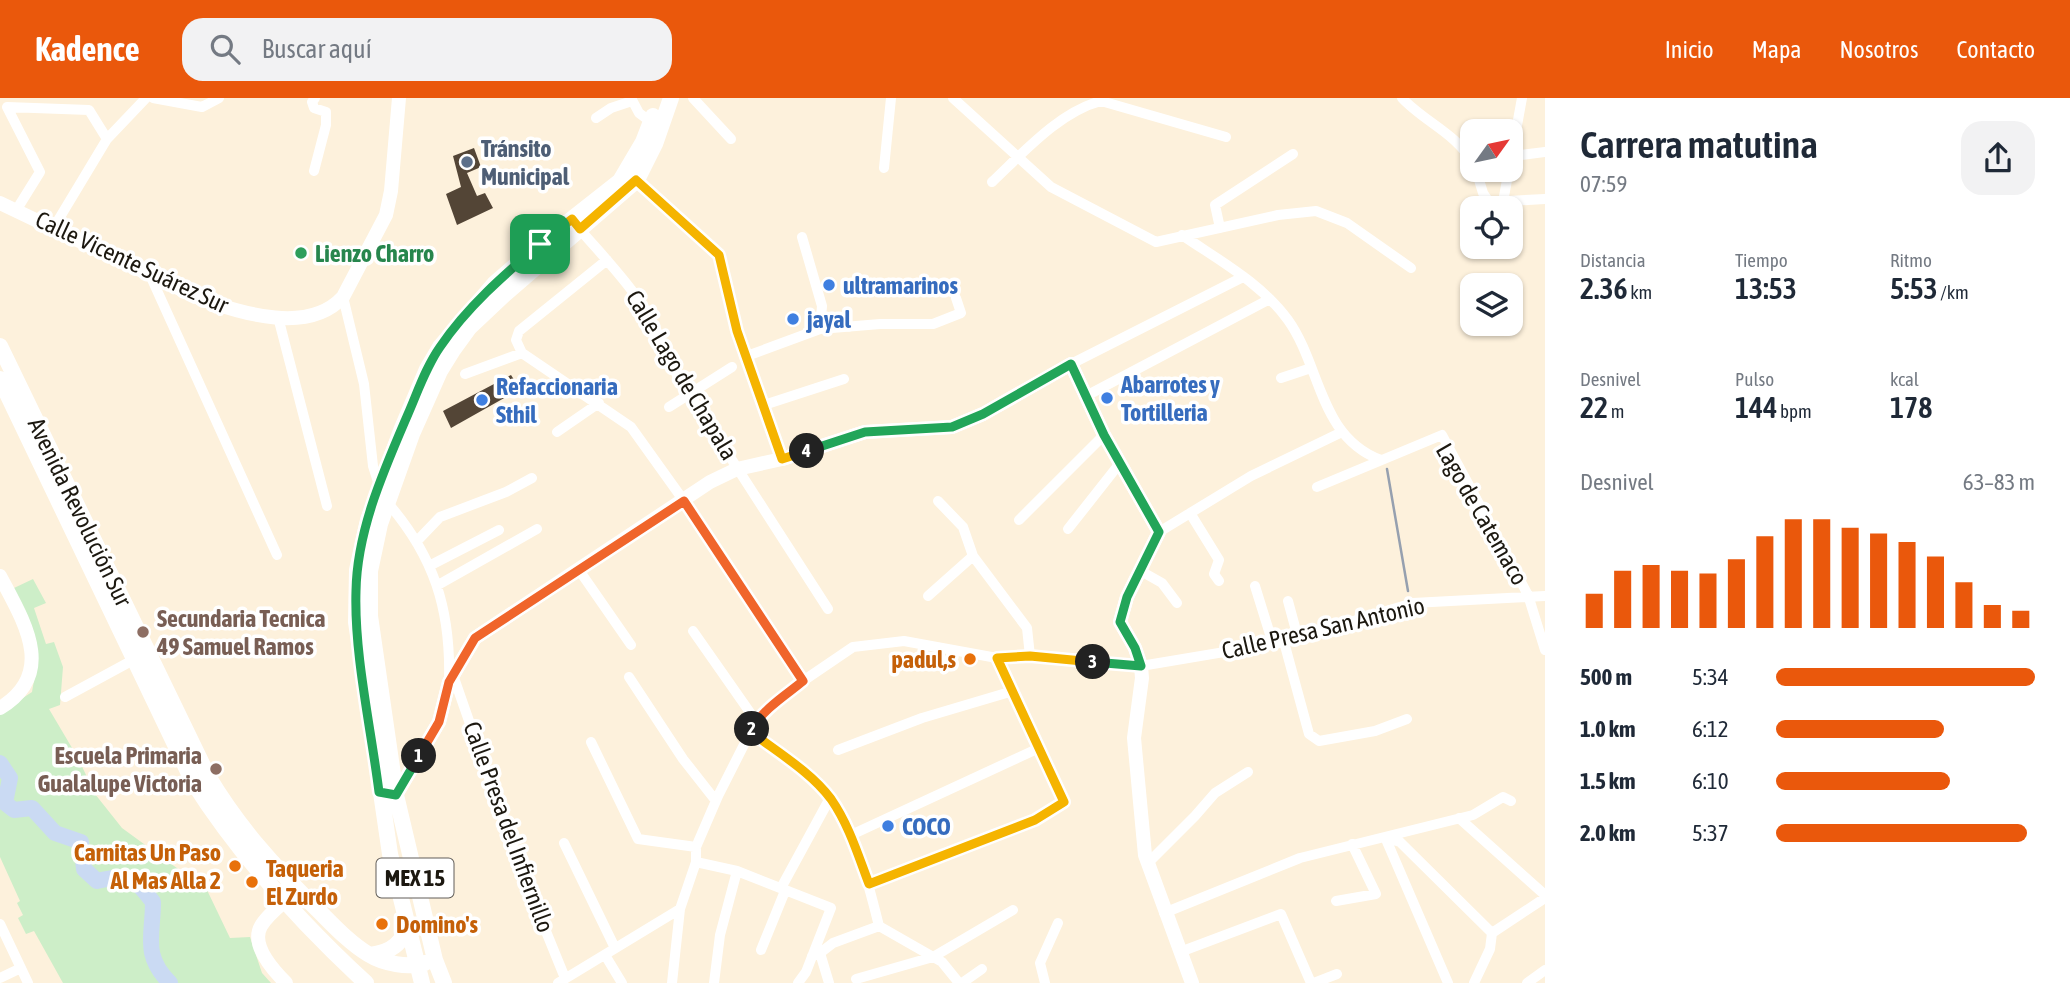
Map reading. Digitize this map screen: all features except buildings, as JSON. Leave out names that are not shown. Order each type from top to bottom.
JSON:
[{"type":"main road","name":"MEX 15","points":[[576,224],[620,181],[643,142],[660,98]]},
{"type":"main road","name":"MEX 15","points":[[439,975],[387,794],[356,622],[355,594],[361,545],[383,495],[412,405],[440,347],[495,283],[636,180],[655,144],[671,98]]},
{"type":"main road","name":"Avenida Revolución Sur","points":[[0,346],[208,776],[242,828],[292,895],[366,983]]},
{"type":"main road","name":"Avenida Revolución Sur","points":[[0,379],[193,782],[224,829],[292,895],[352,943],[370,955],[390,963],[417,965],[439,975]]},
{"type":"main road","name":"MEX 15","points":[[387,794],[390,854],[422,983]]},
{"type":"main road","points":[[370,955],[386,952],[399,942],[406,928],[405,914]]},
{"type":"street","points":[[54,227],[107,139],[146,98]]},
{"type":"street","points":[[153,98],[202,107],[219,98]]},
{"type":"street","points":[[314,171],[327,125],[326,112],[314,108],[312,102],[315,98]]},
{"type":"street","points":[[383,495],[373,466],[364,384],[344,298],[386,215],[391,191],[399,98]]},
{"type":"street","points":[[884,168],[891,98]]},
{"type":"street","points":[[955,98],[1051,187],[1156,242],[1299,211],[1316,211],[1347,223],[1411,268]]},
{"type":"street","points":[[1402,98],[1460,147]]},
{"type":"street","points":[[1519,119],[1522,98]]},
{"type":"street","points":[[596,118],[631,99],[639,113],[651,122]]},
{"type":"street","points":[[698,100],[704,113],[731,139]]},
{"type":"street","points":[[992,182],[1055,126],[1088,105],[1101,102],[1226,137]]},
{"type":"street","points":[[16,209],[40,172],[8,107],[89,110],[107,139]]},
{"type":"street","points":[[1523,155],[1545,152]]},
{"type":"street","points":[[1220,228],[1215,205],[1293,153]]},
{"type":"street","points":[[636,180],[719,255],[737,331],[782,459]]},
{"type":"street","points":[[1523,201],[1545,199]]},
{"type":"street","name":"Calle Vicente Suárez Sur","points":[[0,202],[201,299],[234,310],[278,317],[315,316],[334,307],[344,298]]},
{"type":"street","name":"Calle Lago de Chapala","points":[[576,224],[631,287],[661,337],[667,359],[828,609]]},
{"type":"street","points":[[1182,235],[1270,299],[1301,341],[1327,408],[1342,432],[1368,455],[1381,460]]},
{"type":"street","points":[[802,237],[822,306],[820,328]]},
{"type":"street","points":[[607,260],[519,331],[516,340],[522,353],[631,427],[684,501],[803,681]]},
{"type":"street","points":[[150,273],[277,555]]},
{"type":"street","points":[[387,794],[439,722],[451,678],[475,638],[710,482],[737,469],[782,459],[865,432],[952,427],[983,414],[1071,364],[1243,277]]},
{"type":"street","points":[[747,356],[820,328],[933,324],[961,313],[956,298]]},
{"type":"street","points":[[1086,396],[1270,299]]},
{"type":"street","points":[[278,317],[327,506]]},
{"type":"street","points":[[465,374],[522,353]]},
{"type":"street","points":[[1071,364],[1104,435],[1159,532]]},
{"type":"street","points":[[669,407],[732,367]]},
{"type":"street","points":[[1280,378],[1311,368]]},
{"type":"street","points":[[764,405],[844,379]]},
{"type":"street","points":[[557,432],[599,403]]},
{"type":"street","points":[[1192,983],[1164,913],[1148,863],[1134,738],[1142,678],[1141,666],[1135,648],[1120,622],[1139,570],[1159,532],[1251,476],[1342,432]]},
{"type":"street","points":[[1019,520],[1104,435]]},
{"type":"street","name":"Lago de Catemaco","points":[[1381,460],[1442,435],[1528,594],[1545,650]]},
{"type":"street","points":[[1317,487],[1381,460]]},
{"type":"street","points":[[1068,529],[1120,463]]},
{"type":"street","points":[[416,541],[440,517],[506,492],[532,478]]},
{"type":"street","name":"Calle Presa del Infiernillo","points":[[383,495],[409,527],[438,585],[449,639],[451,678],[561,981]]},
{"type":"street","points":[[938,501],[963,527],[973,556],[1027,628],[1030,656]]},
{"type":"street","points":[[1189,513],[1219,560],[1214,574],[1219,581]]},
{"type":"street","points":[[438,585],[537,529]]},
{"type":"street","points":[[430,565],[499,530]]},
{"type":"street","points":[[928,596],[973,556]]},
{"type":"street","points":[[579,570],[631,645]]},
{"type":"street","points":[[1139,570],[1162,583],[1177,603]]},
{"type":"street","points":[[0,576],[24,624],[32,663],[23,688],[0,708]]},
{"type":"street","points":[[1255,586],[1313,739],[1376,732],[1407,719]]},
{"type":"street","name":"Calle Presa San Antonio","points":[[672,983],[680,909],[696,862],[696,847],[751,732],[757,721],[803,681],[853,647],[904,641],[997,658],[1030,656],[1141,666],[1278,643],[1413,603],[1528,594],[1545,596]]},
{"type":"street","points":[[1288,601],[1298,638]]},
{"type":"street","points":[[693,631],[757,721]]},
{"type":"street","points":[[869,884],[1035,820],[1064,802],[997,658]]},
{"type":"street","points":[[65,696],[135,659]]},
{"type":"street","points":[[629,677],[683,759],[716,801]]},
{"type":"street","points":[[838,750],[922,718],[1013,691]]},
{"type":"street","points":[[751,732],[807,775],[830,798],[851,835],[869,884],[879,926],[949,968],[960,983],[982,969]]},
{"type":"street","points":[[592,742],[638,839],[696,847]]},
{"type":"street","points":[[851,835],[1039,748]]},
{"type":"street","points":[[1148,863],[1215,793],[1248,772]]},
{"type":"street","points":[[1164,913],[1300,858],[1472,815],[1503,797],[1511,801]]},
{"type":"street","points":[[761,950],[783,890],[830,798]]},
{"type":"street","points":[[1459,818],[1545,896],[1492,933],[1490,949],[1474,983]]},
{"type":"street","points":[[1385,837],[1400,842],[1492,933]]},
{"type":"street","points":[[1385,837],[1448,983]]},
{"type":"street","points":[[564,843],[615,948]]},
{"type":"street","points":[[1336,901],[1376,894],[1352,844]]},
{"type":"street","points":[[696,862],[737,871],[831,908],[816,954],[798,981]]},
{"type":"street","points":[[714,983],[720,935],[737,871]]},
{"type":"street","points":[[286,983],[267,961],[259,931],[262,924],[292,895]]},
{"type":"street","points":[[561,981],[680,909]]},
{"type":"street","points":[[856,979],[871,979],[933,957],[1013,910]]},
{"type":"street","points":[[1180,952],[1281,914],[1312,983],[1337,974]]},
{"type":"street","points":[[0,923],[28,983]]},
{"type":"street","points":[[826,923],[833,943]]},
{"type":"street","points":[[1045,983],[1040,963],[1058,923]]},
{"type":"street","points":[[816,954],[833,943],[879,926]]},
{"type":"street","points":[[816,954],[829,983]]},
{"type":"street","points":[[605,955],[622,983]]},
{"type":"street","points":[[0,978],[21,968]]},
{"type":"street","points":[[1527,983],[1545,970]]},
{"type":"green space","points":[[33,579],[46,603],[34,608],[46,644],[54,642],[63,667],[60,705],[49,709],[78,758],[95,794],[122,828],[207,890],[230,938],[250,937],[262,973],[271,983],[63,983],[34,931],[26,934],[18,918],[23,915],[17,903],[20,901],[0,857],[0,713],[32,692],[38,657],[32,627],[14,588]]},
{"type":"waterway","name":"Lago de Catemaco","points":[[1387,469],[1408,591]]},
{"type":"waterway","points":[[0,763],[10,778],[5,803],[14,810],[32,808],[55,833],[81,842],[84,869],[97,881],[124,877],[130,879],[140,886],[153,902],[152,954],[161,973],[170,983]]},
{"type":"place","name":"Tránsito Municipal","points":[[467,162]]},
{"type":"place","name":"Lienzo Charro","points":[[301,253]]},
{"type":"place","name":"ultramarinos","points":[[829,285]]},
{"type":"place","name":"jayal","points":[[793,319]]},
{"type":"place","name":"Abarrotes y Tortilleria","points":[[1107,398]]},
{"type":"place","name":"Refaccionaria Sthil","points":[[482,400]]},
{"type":"place","name":"Secundaria Tecnica 49 Samuel Ramos","points":[[143,632]]},
{"type":"place","name":"padul,s","points":[[970,659]]},
{"type":"place","name":"Escuela Primaria Gualalupe Victoria","points":[[216,769]]},
{"type":"place","name":"COCO","points":[[888,826]]},
{"type":"place","name":"Carnitas Un Paso Al Mas Alla 2","points":[[235,866]]},
{"type":"place","name":"Taqueria El Zurdo","points":[[252,882]]},
{"type":"place","name":"Domino's","points":[[382,924]]},
{"type":"route","points":[[636,180],[719,255],[737,331],[782,459],[865,432],[952,427],[983,414],[1071,364],[1104,435],[1159,532],[1127,597],[1120,622],[1135,648],[1141,666],[1030,656],[997,658],[1064,802],[1035,820],[999,831],[869,884],[851,835],[830,798],[807,775],[751,732],[757,721],[775,703],[803,681],[684,501],[475,638],[449,682],[439,722],[396,795],[379,792],[356,622],[356,570],[368,520],[389,459],[427,369],[440,347],[495,283],[540,244],[572,219],[580,229],[636,180]]}]
